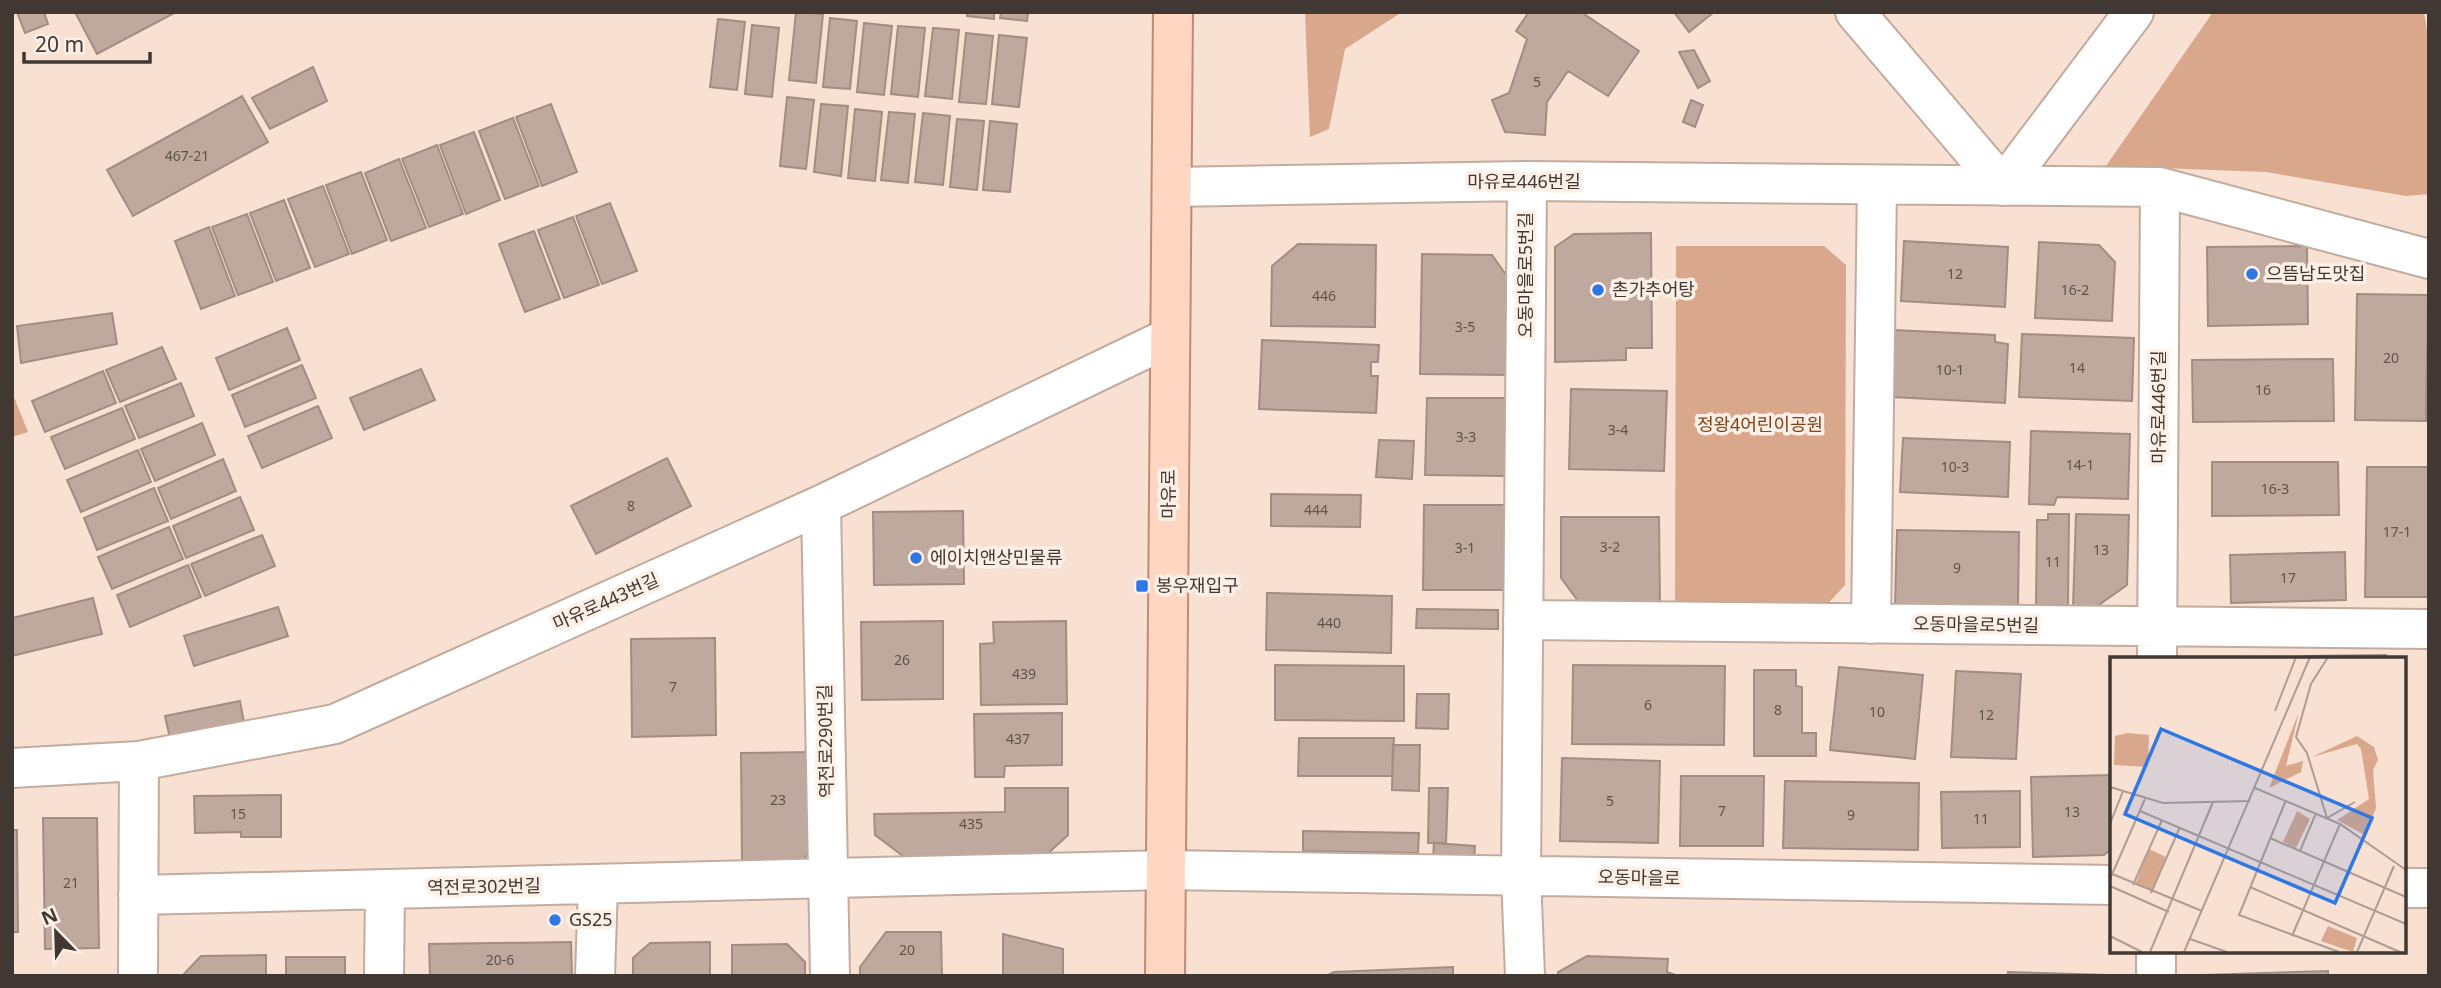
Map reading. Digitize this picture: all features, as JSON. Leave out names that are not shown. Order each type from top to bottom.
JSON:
[{"type":"main road","name":"마유로","points":[[1165,976],[1173,12]]},
{"type":"street","points":[[1855,12],[2003,186],[2134,12]]},
{"type":"street","name":"마유로446번길","points":[[1172,187],[1527,181],[2160,187],[2429,259]]},
{"type":"street","name":"오동마을로5번길","points":[[1525,976],[1521,876],[1527,181]]},
{"type":"street","points":[[1871,624],[1877,185]]},
{"type":"street","name":"마유로446번길","points":[[2157,643],[2160,187]]},
{"type":"street","name":"마유로443번길","points":[[12,768],[139,761],[335,724],[821,505],[1170,337]]},
{"type":"street","name":"역전로290번길","points":[[821,505],[830,976]]},
{"type":"street","name":"오동마을로5번길","points":[[1524,620],[1871,624],[2157,643],[2429,629]]},
{"type":"street","points":[[138,976],[139,761]]},
{"type":"street","name":"오동마을로","points":[[829,878],[1166,870],[2110,885]]},
{"type":"street","name":"역전로302번길","points":[[138,895],[829,878]]},
{"type":"street","points":[[595,976],[598,884]]},
{"type":"street","points":[[2406,888],[2429,888]]},
{"type":"street","points":[[384,976],[385,889]]},
{"type":"street","points":[[2156,953],[2156,976]]},
{"type":"green space","points":[[1305,12],[1402,12],[1345,49],[1329,129],[1310,137]]},
{"type":"green space","points":[[2213,12],[2424,12],[2429,43],[2429,194],[2406,196],[2266,172],[2106,166]]},
{"type":"green space","name":"정왕4어린이공원","points":[[1676,246],[1824,246],[1846,265],[1845,585],[1824,608],[1675,608]]},
{"type":"green space","points":[[12,392],[28,432],[12,437]]},
{"type":"building","points":[[17,12],[44,12],[48,24],[25,33]]},
{"type":"building","points":[[75,12],[176,12],[97,54]]},
{"type":"building","points":[[796,12],[823,14],[816,83],[789,80]]},
{"type":"building","points":[[967,12],[994,12],[994,19],[967,16]]},
{"type":"building","points":[[1001,12],[1028,12],[1027,21],[1000,18]]},
{"type":"building","points":[[1529,12],[1581,12],[1639,51],[1608,96],[1568,71],[1547,102],[1545,135],[1505,132],[1492,100],[1509,93],[1527,39],[1516,31]]},
{"type":"building","points":[[1674,12],[1714,12],[1689,32]]},
{"type":"building","points":[[830,18],[857,21],[850,89],[823,87]]},
{"type":"building","points":[[718,19],[745,22],[737,90],[710,87]]},
{"type":"building","points":[[864,23],[892,26],[884,95],[857,92]]},
{"type":"building","points":[[752,25],[779,28],[772,97],[745,94]]},
{"type":"building","points":[[898,26],[925,28],[918,97],[891,94]]},
{"type":"building","points":[[933,28],[959,30],[952,99],[925,96]]},
{"type":"building","points":[[966,33],[993,36],[986,104],[959,102]]},
{"type":"building","points":[[999,35],[1027,38],[1019,107],[992,104]]},
{"type":"building","points":[[1694,50],[1710,81],[1698,88],[1679,52]]},
{"type":"building","points":[[313,67],[327,101],[270,129],[252,98]]},
{"type":"building","points":[[242,96],[268,142],[133,216],[107,170]]},
{"type":"building","points":[[787,97],[814,100],[806,169],[780,166]]},
{"type":"building","points":[[1691,100],[1703,105],[1695,127],[1683,122]]},
{"type":"building","points":[[551,104],[577,172],[542,186],[516,117]]},
{"type":"building","points":[[821,104],[848,106],[841,176],[814,172]]},
{"type":"building","points":[[855,109],[882,112],[875,181],[848,178]]},
{"type":"building","points":[[889,112],[915,114],[908,183],[881,180]]},
{"type":"building","points":[[923,113],[950,116],[943,185],[915,182]]},
{"type":"building","points":[[513,118],[539,186],[505,199],[479,131]]},
{"type":"building","points":[[957,119],[984,121],[977,190],[950,187]]},
{"type":"building","points":[[990,121],[1017,124],[1010,192],[983,190]]},
{"type":"building","points":[[474,132],[500,200],[466,214],[440,145]]},
{"type":"building","points":[[437,145],[463,214],[429,227],[402,159]]},
{"type":"building","points":[[399,159],[426,228],[391,241],[365,173]]},
{"type":"building","points":[[361,172],[387,240],[352,254],[326,185]]},
{"type":"building","points":[[323,186],[349,254],[315,267],[288,199]]},
{"type":"building","points":[[284,200],[310,268],[276,281],[250,213]]},
{"type":"building","points":[[610,203],[637,271],[602,284],[576,216]]},
{"type":"building","points":[[247,214],[273,282],[238,295],[212,227]]},
{"type":"building","points":[[573,217],[599,285],[564,298],[538,230]]},
{"type":"building","points":[[209,227],[235,296],[201,309],[175,241]]},
{"type":"building","points":[[534,231],[560,299],[525,312],[499,244]]},
{"type":"building","points":[[1651,233],[1652,348],[1626,348],[1626,360],[1555,362],[1555,247],[1574,234]]},
{"type":"building","points":[[1904,241],[2008,247],[2005,307],[1901,301]]},
{"type":"building","points":[[2039,242],[2099,245],[2115,262],[2112,321],[2035,318]]},
{"type":"building","points":[[1298,244],[1376,245],[1375,327],[1271,326],[1272,266]]},
{"type":"building","points":[[2307,246],[2308,324],[2208,326],[2207,247]]},
{"type":"building","points":[[1422,254],[1492,255],[1509,279],[1508,375],[1420,374]]},
{"type":"building","points":[[2357,294],[2428,295],[2426,421],[2355,420]]},
{"type":"building","points":[[112,313],[117,344],[21,363],[17,326]]},
{"type":"building","points":[[287,328],[300,360],[229,390],[216,358]]},
{"type":"building","points":[[1895,330],[1995,335],[1995,342],[2008,344],[2005,403],[1892,397]]},
{"type":"building","points":[[2022,334],[2134,338],[2132,401],[2019,397]]},
{"type":"building","points":[[1262,340],[1379,345],[1378,362],[1371,362],[1371,376],[1378,376],[1376,413],[1259,409]]},
{"type":"building","points":[[162,347],[176,379],[120,402],[106,370]]},
{"type":"building","points":[[2333,359],[2334,421],[2193,422],[2192,360]]},
{"type":"building","points":[[302,365],[316,398],[245,427],[232,395]]},
{"type":"building","points":[[421,369],[435,400],[364,430],[350,398]]},
{"type":"building","points":[[103,371],[116,403],[45,432],[32,401]]},
{"type":"building","points":[[181,383],[194,416],[139,438],[125,406]]},
{"type":"building","points":[[1571,389],[1667,391],[1664,471],[1569,469]]},
{"type":"building","points":[[1427,398],[1506,398],[1505,476],[1425,475]]},
{"type":"building","points":[[318,406],[332,438],[262,468],[248,436]]},
{"type":"building","points":[[122,408],[135,439],[65,469],[51,437]]},
{"type":"building","points":[[202,423],[215,455],[155,481],[141,449]]},
{"type":"building","points":[[2031,431],[2130,434],[2128,499],[2057,497],[2054,505],[2029,504]]},
{"type":"building","points":[[1903,438],[2010,442],[2008,497],[1900,492]]},
{"type":"building","points":[[1379,440],[1414,441],[1412,479],[1376,477]]},
{"type":"building","points":[[138,450],[151,482],[81,512],[67,480]]},
{"type":"building","points":[[667,458],[691,506],[596,554],[571,506]]},
{"type":"building","points":[[223,459],[236,491],[171,519],[158,488]]},
{"type":"building","points":[[2212,462],[2338,462],[2339,515],[2212,516]]},
{"type":"building","points":[[2367,467],[2429,467],[2429,597],[2365,597]]},
{"type":"building","points":[[154,488],[168,521],[97,550],[84,518]]},
{"type":"building","points":[[1271,494],[1361,495],[1360,527],[1271,526]]},
{"type":"building","points":[[240,497],[254,530],[186,558],[173,526]]},
{"type":"building","points":[[1424,505],[1507,505],[1507,590],[1423,590]]},
{"type":"building","points":[[963,511],[964,584],[874,585],[873,512]]},
{"type":"building","points":[[2048,514],[2069,514],[2068,605],[2036,605],[2037,520],[2048,520]]},
{"type":"building","points":[[2076,514],[2129,515],[2127,585],[2096,607],[2073,607]]},
{"type":"building","points":[[1561,517],[1659,517],[1660,605],[1581,605],[1561,578]]},
{"type":"building","points":[[169,527],[183,559],[112,589],[98,557]]},
{"type":"building","points":[[1897,530],[2019,532],[2018,607],[1895,605]]},
{"type":"building","points":[[262,535],[275,566],[205,596],[191,564]]},
{"type":"building","points":[[2345,552],[2346,600],[2231,603],[2230,555]]},
{"type":"building","points":[[188,565],[201,597],[130,627],[117,595]]},
{"type":"building","points":[[1267,593],[1392,596],[1391,653],[1266,650]]},
{"type":"building","points":[[93,598],[102,634],[12,656],[12,618]]},
{"type":"building","points":[[278,607],[288,636],[194,666],[184,636]]},
{"type":"building","points":[[1417,609],[1498,610],[1498,629],[1416,628]]},
{"type":"building","points":[[943,621],[943,699],[862,700],[861,622]]},
{"type":"building","points":[[1066,621],[1067,704],[981,705],[980,644],[994,643],[993,622]]},
{"type":"building","points":[[715,638],[716,735],[632,737],[631,639]]},
{"type":"building","points":[[2386,655],[2386,657],[2305,657]]},
{"type":"building","points":[[1275,665],[1404,666],[1404,721],[1275,720]]},
{"type":"building","points":[[1573,665],[1725,666],[1724,745],[1572,744]]},
{"type":"building","points":[[1839,667],[1923,675],[1915,759],[1830,750]]},
{"type":"building","points":[[1754,670],[1796,670],[1796,686],[1802,687],[1802,733],[1816,733],[1816,756],[1754,756]]},
{"type":"building","points":[[1956,671],[2021,674],[2016,759],[1951,757]]},
{"type":"building","points":[[1417,694],[1449,694],[1448,729],[1416,728]]},
{"type":"building","points":[[240,701],[244,723],[170,738],[165,716]]},
{"type":"building","points":[[1062,713],[1062,765],[1005,766],[1004,777],[975,777],[974,714]]},
{"type":"building","points":[[1299,738],[1394,738],[1392,776],[1298,776]]},
{"type":"building","points":[[1393,745],[1420,745],[1419,791],[1392,790]]},
{"type":"building","points":[[814,752],[815,848],[801,861],[742,862],[741,753]]},
{"type":"building","points":[[1562,758],[1660,761],[1658,843],[1560,841]]},
{"type":"building","points":[[2110,775],[2110,850],[2104,855],[2033,857],[2031,777]]},
{"type":"building","points":[[1681,776],[1764,776],[1763,846],[1680,846]]},
{"type":"building","points":[[1785,781],[1919,783],[1918,850],[1783,848]]},
{"type":"building","points":[[1005,788],[1068,788],[1068,835],[1044,857],[907,859],[875,835],[874,814],[1005,812]]},
{"type":"building","points":[[1429,788],[1448,788],[1446,843],[1428,843]]},
{"type":"building","points":[[2020,791],[2020,847],[1942,848],[1941,792]]},
{"type":"building","points":[[281,795],[281,837],[241,837],[241,832],[195,833],[194,796]]},
{"type":"building","points":[[43,818],[97,818],[99,948],[45,949]]},
{"type":"building","points":[[12,830],[17,830],[18,932],[12,932]]},
{"type":"building","points":[[1303,831],[1419,833],[1418,853],[1303,851]]},
{"type":"building","points":[[1434,843],[1475,846],[1474,860],[1433,858]]},
{"type":"building","points":[[886,932],[941,932],[942,976],[860,976],[860,967]]},
{"type":"building","points":[[1003,934],[1063,949],[1063,976],[1003,976]]},
{"type":"building","points":[[571,942],[572,976],[430,976],[429,944]]},
{"type":"building","points":[[710,942],[710,976],[633,976],[633,958],[650,943]]},
{"type":"building","points":[[787,944],[805,962],[805,976],[732,976],[732,945]]},
{"type":"building","points":[[266,955],[266,976],[182,976],[201,956]]},
{"type":"building","points":[[1587,956],[1668,959],[1667,972],[1678,976],[1558,976],[1558,972]]},
{"type":"building","points":[[286,957],[345,957],[345,976],[286,976]]},
{"type":"building","points":[[1453,967],[1453,976],[1326,976],[1334,972]]},
{"type":"building","points":[[2328,971],[2328,976],[2203,976],[2203,975]]},
{"type":"building","points":[[2008,972],[2110,975],[2008,976]]},
{"type":"place","name":"으뜸남도맛집","points":[[2252,274]]},
{"type":"place","name":"촌가추어탕","points":[[1598,290]]},
{"type":"place","name":"에이치앤상민물류","points":[[916,558]]},
{"type":"place","name":"봉우재입구","points":[[1142,586]]},
{"type":"place","name":"GS25","points":[[555,920]]}]
